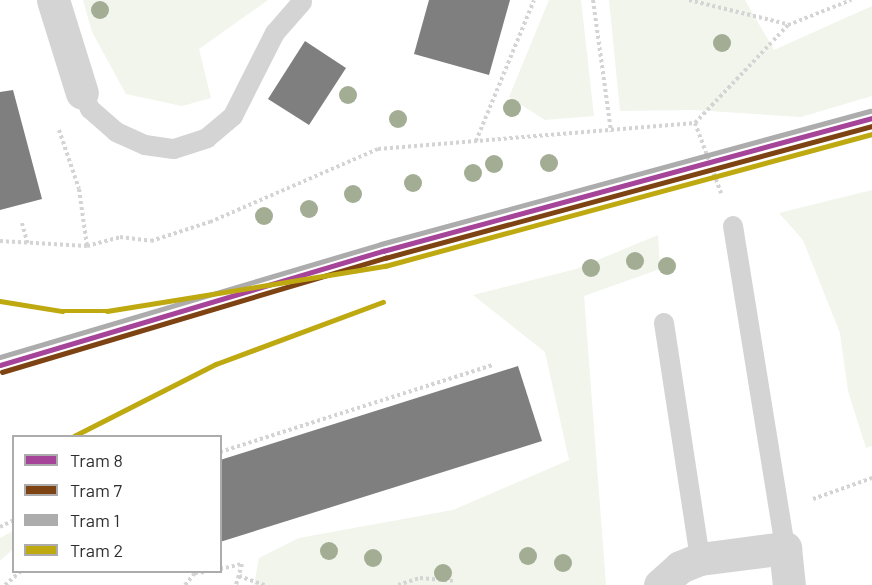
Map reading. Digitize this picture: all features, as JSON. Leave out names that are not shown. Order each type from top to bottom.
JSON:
[{"type":"street","points":[[53,0],[82,93]]},
{"type":"street","points":[[660,585],[680,567],[700,559],[785,548],[789,585]]},
{"type":"lane","points":[[82,93],[90,109],[116,132],[145,145],[174,149],[207,138],[233,116],[275,33],[302,2]]},
{"type":"lane","points":[[733,226],[785,548]]},
{"type":"lane","points":[[664,323],[700,559]]},
{"type":"path","points":[[476,141],[534,0]]},
{"type":"path","points":[[593,0],[611,132]]},
{"type":"path","points":[[689,0],[788,25]]},
{"type":"path","points":[[0,241],[28,245],[87,246],[120,237],[151,242],[210,222],[378,149],[611,132],[695,123],[788,25],[851,0]]},
{"type":"path","points":[[82,93],[53,115],[79,189],[87,246]]},
{"type":"path","points":[[695,123],[733,226]]},
{"type":"path","points":[[22,224],[28,245]]},
{"type":"path","points":[[222,451],[493,365]]},
{"type":"path","points":[[777,506],[827,496],[872,478]]},
{"type":"path","points":[[222,568],[242,564],[236,585]]},
{"type":"path","points":[[5,585],[19,573]]},
{"type":"path","points":[[185,585],[195,573]]},
{"type":"path","points":[[239,576],[264,585]]},
{"type":"path","points":[[399,585],[420,578],[453,581]]},
{"type":"shaded area","points":[[83,0],[268,0],[199,49],[211,98],[182,106],[126,94],[92,32]]},
{"type":"shaded area","points":[[549,0],[581,0],[594,116],[545,120],[509,97]]},
{"type":"shaded area","points":[[609,0],[745,0],[774,50],[872,6],[872,96],[801,117],[693,110],[620,111]]},
{"type":"shaded area","points":[[872,190],[872,446],[866,448],[848,391],[840,333],[803,240],[779,213]]},
{"type":"shaded area","points":[[658,235],[660,269],[584,296],[606,585],[254,585],[259,558],[299,538],[453,510],[569,460],[545,352],[473,295],[576,269]]},
{"type":"shaded area","points":[[12,532],[12,550],[0,561],[0,538]]},
{"type":"building","points":[[429,0],[510,0],[489,75],[414,54]]},
{"type":"building","points":[[305,41],[346,68],[309,125],[268,99]]},
{"type":"building","points":[[13,90],[42,199],[0,210],[0,92]]},
{"type":"building","points":[[518,366],[542,441],[222,541],[222,459]]},
{"type":"tram line","name":"1","points":[[0,357],[381,244],[870,111]]},
{"type":"tram line","name":"8","points":[[0,365],[383,251],[872,118]]},
{"type":"tram line","name":"7","points":[[2,372],[385,258],[872,126]]},
{"type":"tram line","name":"2","points":[[0,301],[62,311],[107,311],[385,266],[872,134]]},
{"type":"tram line","name":"2","points":[[76,435],[216,364],[383,302]]}]
